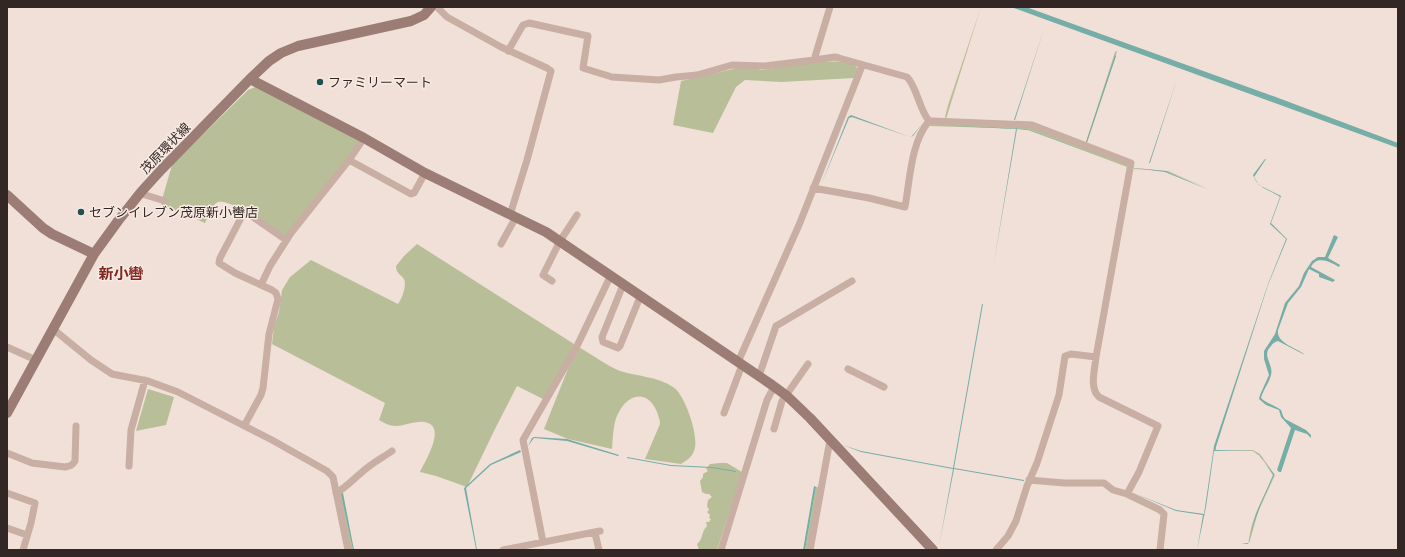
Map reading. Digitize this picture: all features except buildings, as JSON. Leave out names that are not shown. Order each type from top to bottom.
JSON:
[{"type":"street","name":"茂原環状線","points":[[7,413],[94,254],[140,193],[250,79],[269,61],[281,53],[298,46],[411,21],[424,15],[430,7]]},
{"type":"street","points":[[437,7],[447,17],[508,51],[548,68],[551,71],[513,216],[501,244]]},
{"type":"street","points":[[814,60],[830,7]]},
{"type":"street","points":[[508,51],[523,25],[529,23],[588,36],[583,68],[612,77],[660,80],[697,75],[737,64],[765,66],[834,57],[862,66],[907,77],[911,82],[923,112],[929,121]]},
{"type":"street","points":[[724,413],[740,363],[862,66]]},
{"type":"street","points":[[250,79],[364,138],[425,173],[560,241],[610,277],[740,363],[787,396],[810,418],[933,550]]},
{"type":"street","points":[[929,121],[940,120],[1032,125],[1131,163],[1096,357],[1094,384],[1094,390],[1096,395],[1099,397],[1158,426],[1139,472],[1127,494]]},
{"type":"street","points":[[813,188],[905,206],[916,147],[918,140],[929,121]]},
{"type":"street","points":[[261,285],[270,266],[286,240],[349,160],[364,138]]},
{"type":"street","points":[[349,160],[411,194],[414,193],[425,173]]},
{"type":"street","points":[[140,193],[165,201]]},
{"type":"street","points":[[7,195],[43,228],[52,234],[94,254]]},
{"type":"street","points":[[244,426],[261,395],[263,388],[269,334],[278,299],[276,293],[272,290],[235,273],[219,263],[221,256],[242,216],[245,214],[250,215],[286,240]]},
{"type":"street","points":[[552,281],[544,275],[560,241],[577,215]]},
{"type":"street","points":[[543,542],[523,440],[577,346],[610,277]]},
{"type":"street","points":[[760,377],[776,326],[852,281]]},
{"type":"street","points":[[623,285],[602,337],[603,342],[615,348],[620,346],[640,297]]},
{"type":"street","points":[[53,329],[91,360],[112,374],[145,380],[178,392],[327,471],[333,477],[348,550]]},
{"type":"street","points":[[7,347],[36,360]]},
{"type":"street","points":[[996,550],[1008,536],[1016,521],[1029,480],[1037,463],[1059,395],[1065,356],[1071,354],[1096,357]]},
{"type":"street","points":[[774,429],[782,401],[787,396],[808,364]]},
{"type":"street","points":[[848,369],[884,387]]},
{"type":"street","points":[[129,466],[131,430],[145,380]]},
{"type":"street","points":[[721,550],[767,400],[773,386]]},
{"type":"street","points":[[7,453],[32,463],[65,467],[72,465],[75,461],[76,426]]},
{"type":"street","points":[[810,550],[830,440]]},
{"type":"street","points":[[336,493],[346,487],[360,473],[392,451]]},
{"type":"street","points":[[1029,480],[1064,483],[1102,482],[1114,490],[1127,494],[1164,512],[1160,550]]},
{"type":"street","points":[[7,493],[35,503],[23,550]]},
{"type":"street","points":[[7,528],[27,535]]},
{"type":"street","points":[[503,550],[598,532],[599,550]]},
{"type":"green space","points":[[981,7],[946,119],[945,117],[948,105]]},
{"type":"green space","points":[[1116,51],[1117,52],[1087,143],[1086,142]]},
{"type":"green space","points":[[815,62],[845,62],[855,66],[858,69],[854,78],[781,82],[745,80],[736,87],[713,133],[673,125],[681,81],[746,66],[762,70]]},
{"type":"green space","points":[[255,87],[364,138],[286,240],[243,210],[224,202],[218,202],[214,205],[205,223],[190,214],[164,208],[161,203],[172,165],[248,90]]},
{"type":"green space","points":[[931,124],[1029,126],[1126,163],[1128,166],[1127,167],[1027,129],[929,126]]},
{"type":"green space","points":[[1134,168],[1168,171],[1209,189],[1166,171]]},
{"type":"green space","points":[[417,244],[574,344],[547,401],[517,386],[467,487],[420,472],[430,452],[435,436],[431,425],[420,422],[396,426],[389,425],[379,420],[385,403],[272,344],[282,290],[290,277],[311,260],[398,304],[404,292],[405,282],[397,272],[396,266]]},
{"type":"green space","points":[[577,346],[615,369],[661,381],[678,391],[690,417],[695,436],[694,451],[687,460],[681,464],[645,459],[660,424],[657,412],[653,405],[644,397],[633,398],[628,401],[619,412],[614,425],[612,449],[568,439],[544,429]]},
{"type":"green space","points":[[148,389],[174,397],[166,425],[136,431]]},
{"type":"green space","points":[[1215,446],[1216,450],[1253,450],[1260,454],[1275,475],[1258,512],[1249,544],[1254,518],[1274,474],[1258,454],[1253,451],[1215,450]]},
{"type":"green space","points":[[727,463],[742,472],[717,550],[699,550],[697,544],[701,540],[703,531],[707,526],[706,522],[709,522],[711,519],[709,518],[710,515],[707,512],[709,510],[707,506],[708,500],[712,497],[709,494],[702,492],[700,481],[703,474],[708,471],[706,469],[710,464]]},
{"type":"green space","points":[[816,487],[819,487],[808,550],[805,550]]},
{"type":"green space","points":[[343,491],[342,494],[353,550],[351,550],[339,493]]},
{"type":"water","points":[[1011,7],[1026,7],[1273,96],[1398,143],[1398,148]]},
{"type":"water","points":[[1044,29],[1015,120],[1014,120]]},
{"type":"water","points":[[1115,55],[1116,56],[1086,142]]},
{"type":"water","points":[[1178,76],[1150,163],[1149,163]]},
{"type":"water","points":[[851,115],[910,137],[852,117],[849,118],[821,185],[848,117]]},
{"type":"water","points":[[932,125],[1027,129],[1126,166],[1028,130],[1017,129],[993,268],[1016,129]]},
{"type":"water","points":[[1266,159],[1254,177],[1253,175]]},
{"type":"water","points":[[1134,168],[1166,171],[1209,190],[1165,172]]},
{"type":"water","points":[[1261,186],[1281,196],[1271,223],[1287,239],[1268,285],[1215,450],[1253,451],[1214,451],[1206,507],[1197,550],[1203,515],[1176,511],[1131,492],[1176,510],[1204,514],[1214,446],[1268,284],[1286,239],[1270,224],[1280,197]]},
{"type":"water","points":[[1334,235],[1338,237],[1328,258],[1340,265],[1339,267],[1320,260],[1314,263],[1311,267],[1335,280],[1333,282],[1319,277],[1319,274],[1309,269],[1301,287],[1288,303],[1278,330],[1280,339],[1305,355],[1278,341],[1268,349],[1267,353],[1271,368],[1271,375],[1261,398],[1281,410],[1285,419],[1306,430],[1311,435],[1311,438],[1307,434],[1295,430],[1281,472],[1279,472],[1277,470],[1291,428],[1281,417],[1279,410],[1266,405],[1259,399],[1269,375],[1264,359],[1264,351],[1275,334],[1285,303],[1299,286],[1304,273],[1312,261],[1318,257],[1325,257]]},
{"type":"water","points":[[982,304],[954,468],[1024,481],[954,469],[939,546],[953,469],[861,452],[843,445],[861,451],[953,468]]},
{"type":"water","points":[[534,437],[567,439],[619,455],[618,456],[567,441],[534,438],[528,446]]},
{"type":"water","points":[[520,450],[521,452],[491,465],[466,488],[477,550],[473,550],[476,549],[464,488],[490,464]]},
{"type":"water","points":[[627,457],[671,465],[712,467],[736,472],[712,468],[671,466]]},
{"type":"water","points":[[1264,462],[1274,476],[1259,509],[1248,544],[1241,543],[1248,543],[1256,514],[1273,475]]},
{"type":"water","points":[[814,486],[816,487],[805,550],[803,550]]},
{"type":"water","points":[[343,493],[354,550],[341,494]]},
{"type":"place","name":"ファミリーマート","points":[[320,82]]},
{"type":"place","name":"セブンイレブン茂原新小轡店","points":[[81,212]]},
{"type":"district","name":"新小轡","points":[[121,273]]}]
